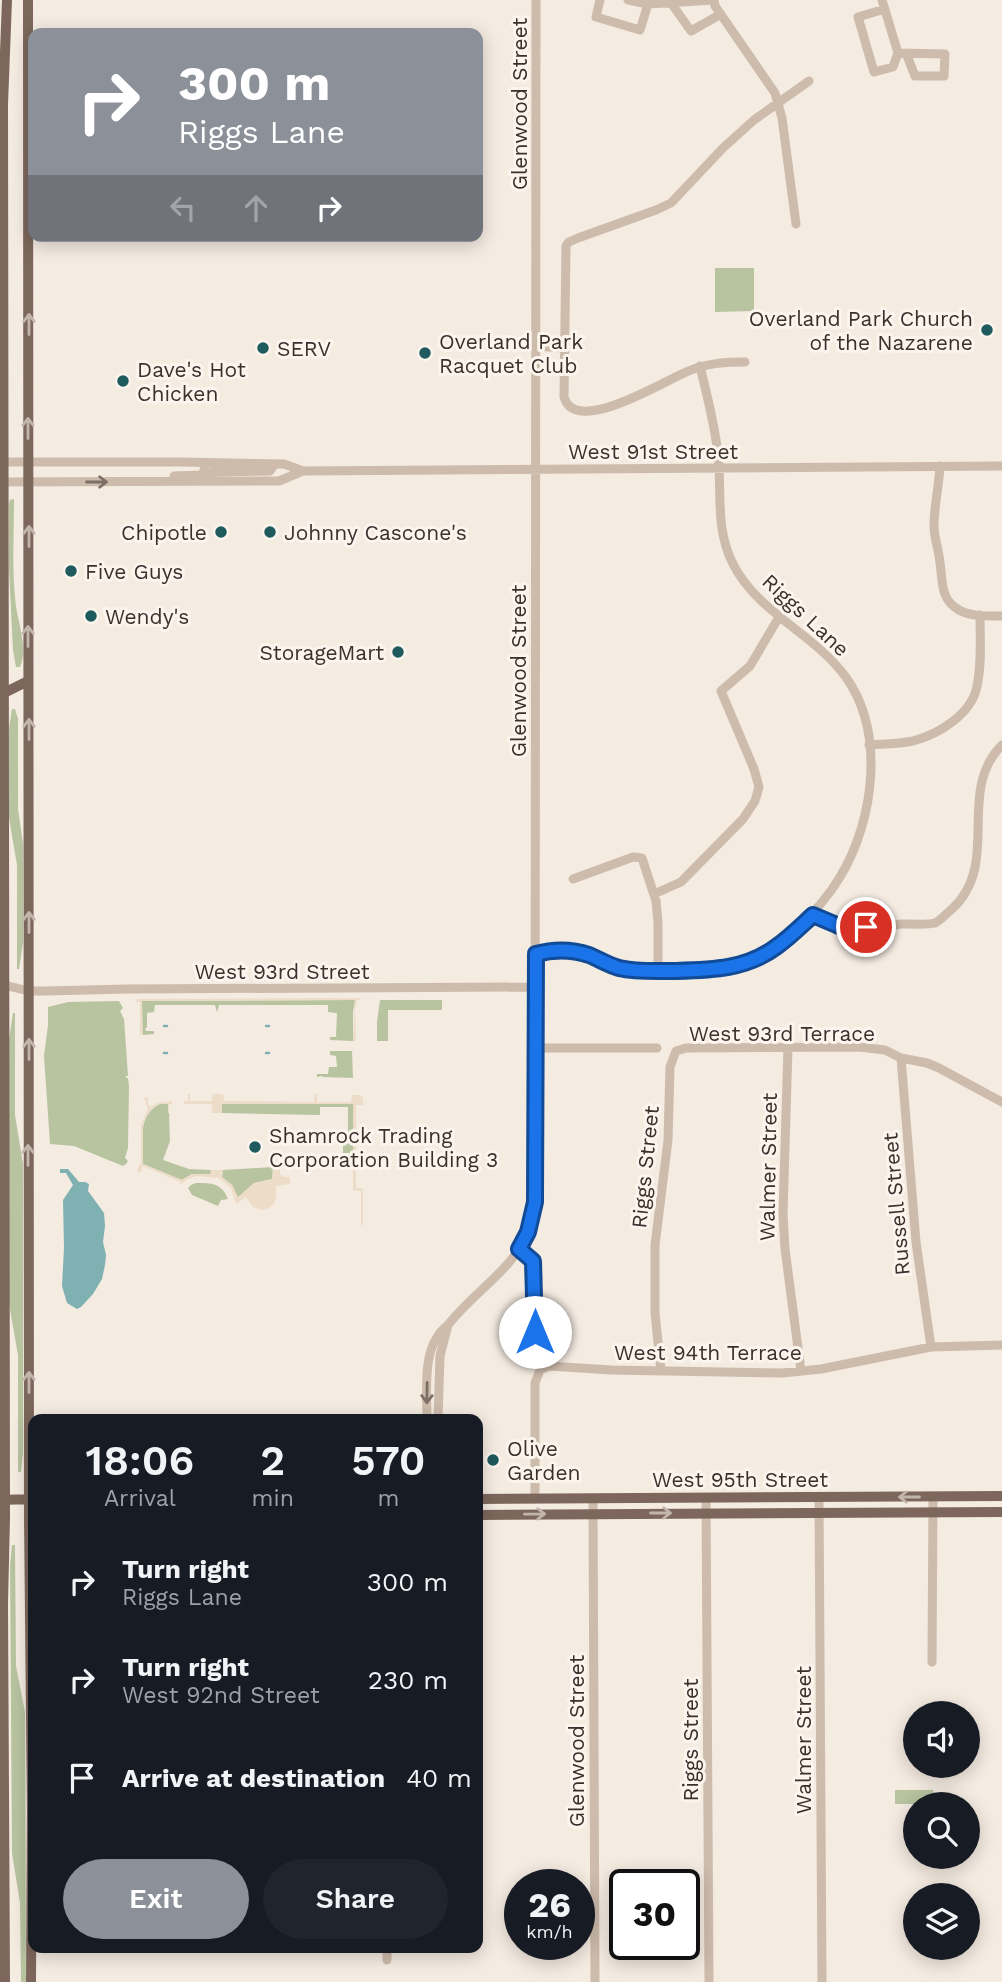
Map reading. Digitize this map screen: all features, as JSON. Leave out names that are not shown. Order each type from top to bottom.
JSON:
[{"type":"main road","points":[[5,1982],[2,1731],[2,463],[3,104],[7,0]]},
{"type":"main road","points":[[28,0],[31,1414]]},
{"type":"main road","points":[[4,680],[28,681]]},
{"type":"main road","points":[[4,692],[28,681]]},
{"type":"main road","name":"West 95th Street","points":[[483,1499],[1002,1496]]},
{"type":"main road","points":[[2,1500],[28,1499]]},
{"type":"main road","name":"West 95th Street","points":[[483,1515],[1002,1512]]},
{"type":"main road","points":[[3,1517],[28,1517]]},
{"type":"main road","points":[[32,1953],[32,1982]]},
{"type":"street","name":"Glenwood Street","points":[[427,1414],[429,1361],[440,1331],[519,1249],[528,1232],[535,1202],[536,0]]},
{"type":"street","points":[[600,0],[596,16],[640,30],[648,4]]},
{"type":"street","points":[[628,0],[648,4],[714,0],[715,6],[775,93],[779,103],[796,224]]},
{"type":"street","points":[[671,3],[691,32],[721,14]]},
{"type":"street","points":[[902,53],[893,66],[874,72],[858,17],[883,4],[902,53],[915,76],[944,76],[945,54],[902,53]]},
{"type":"street","name":"West 91st Street","points":[[745,362],[700,366],[599,411],[578,410],[568,405],[564,397],[565,252],[569,242],[666,206],[754,120],[809,81]]},
{"type":"street","points":[[536,346],[564,348]]},
{"type":"street","name":"Riggs Lane","points":[[536,954],[553,950],[572,951],[630,970],[714,970],[748,962],[777,947],[813,915],[841,875],[860,832],[870,780],[869,745],[862,709],[845,676],[830,659],[756,597],[732,563],[721,524],[714,425],[700,366]]},
{"type":"street","name":"West 91st Street","points":[[2,463],[284,464],[303,471],[1002,466]]},
{"type":"street","points":[[153,482],[165,476],[203,475],[205,463]]},
{"type":"street","points":[[207,481],[212,472],[270,471],[275,464]]},
{"type":"street","points":[[940,466],[934,526],[942,587],[948,601],[959,611],[1002,616]]},
{"type":"street","name":"West 91st Street","points":[[2,482],[279,481],[303,471]]},
{"type":"street","points":[[869,745],[919,739],[938,731],[966,709],[978,685],[980,615]]},
{"type":"street","points":[[653,894],[681,882],[743,819],[755,801],[759,787],[754,769],[721,691],[750,666],[779,617]]},
{"type":"street","points":[[813,915],[839,926],[866,927],[935,923],[955,907],[971,888],[980,850],[979,796],[983,773],[993,754],[1002,745]]},
{"type":"street","points":[[573,879],[634,857],[642,858],[658,923],[658,971]]},
{"type":"street","name":"West 93rd Street","points":[[2,984],[29,990],[535,987]]},
{"type":"street","name":"West 93rd Street","points":[[2,998],[29,990]]},
{"type":"street","name":"West 93rd Terrace","points":[[676,1051],[685,1048],[788,1047],[859,1047],[885,1051],[939,1068],[1002,1102]]},
{"type":"street","name":"Walmer Street","points":[[788,1047],[784,1237],[801,1371]]},
{"type":"street","points":[[535,1048],[657,1048]]},
{"type":"street","name":"Riggs Street","points":[[661,1371],[655,1306],[655,1245],[668,1140],[670,1067],[676,1051]]},
{"type":"street","name":"Russell Street","points":[[901,1058],[916,1242],[931,1347]]},
{"type":"street","points":[[519,1249],[533,1261],[535,1332]]},
{"type":"street","points":[[438,1414],[439,1363],[448,1325]]},
{"type":"street","name":"West 94th Terrace","points":[[536,1499],[535,1383],[540,1370],[549,1366],[611,1370],[783,1373],[821,1369],[931,1347],[1002,1345]]},
{"type":"street","name":"Walmer Street","points":[[819,1497],[822,1982]]},
{"type":"street","points":[[932,1662],[933,1497]]},
{"type":"street","name":"Riggs Street","points":[[706,1498],[709,1982]]},
{"type":"street","name":"Glenwood Street","points":[[593,1499],[595,1982]]},
{"type":"street","points":[[387,1953],[387,1960]]},
{"type":"green space","points":[[715,268],[754,268],[754,311],[715,312]]},
{"type":"green space","points":[[14,499],[14,585],[23,650],[20,667],[16,667],[13,650],[9,569],[9,504],[10,500]]},
{"type":"green space","points":[[12,709],[15,709],[18,719],[18,809],[23,844],[23,943],[19,969],[17,865],[9,818],[9,728]]},
{"type":"green space","points":[[355,1000],[353,1041],[330,1040],[330,1037],[336,1037],[337,1013],[328,1012],[328,1005],[219,1005],[217,1012],[215,1005],[155,1005],[154,1012],[147,1013],[145,1028],[146,1031],[154,1031],[154,1034],[143,1035],[142,1032],[142,1001]]},
{"type":"green space","points":[[380,1000],[442,1000],[442,1010],[388,1010],[388,1041],[377,1041]]},
{"type":"green space","points":[[119,1001],[123,1008],[120,1011],[124,1019],[126,1078],[129,1086],[128,1148],[125,1158],[128,1161],[123,1166],[74,1146],[50,1144],[44,1056],[48,1007],[68,1002]]},
{"type":"green space","points":[[13,1013],[15,1115],[23,1164],[21,1472],[18,1472],[18,1355],[9,1304],[9,1039]]},
{"type":"green space","points":[[330,1051],[352,1051],[353,1078],[317,1077],[317,1074],[328,1074],[329,1067],[337,1067],[336,1056],[330,1055]]},
{"type":"green space","points":[[160,1104],[168,1104],[169,1113],[170,1141],[163,1160],[189,1169],[211,1170],[211,1174],[192,1174],[182,1180],[143,1164],[144,1122],[152,1109]]},
{"type":"green space","points":[[222,1104],[353,1104],[353,1153],[343,1153],[343,1136],[348,1136],[348,1107],[320,1107],[320,1115],[222,1113]]},
{"type":"green space","points":[[273,1167],[272,1179],[254,1183],[238,1198],[232,1185],[222,1177],[223,1170]]},
{"type":"green space","points":[[196,1183],[219,1187],[228,1199],[221,1200],[218,1206],[192,1195],[188,1188]]},
{"type":"green space","points":[[12,1545],[15,1545],[16,1666],[25,1712],[26,1982],[21,1982],[20,1903],[12,1853]]},
{"type":"green space","points":[[895,1790],[933,1790],[903,1792],[903,1804],[895,1804]]},
{"type":"shaded area","points":[[360,998],[355,1010],[356,1041],[353,1041],[355,1000],[142,1001],[143,1035],[140,1035],[140,1002],[135,1002],[138,999]]},
{"type":"shaded area","points":[[188,1094],[190,1101],[212,1101],[213,1094],[223,1094],[224,1101],[314,1102],[314,1094],[317,1094],[317,1102],[351,1102],[352,1095],[360,1095],[363,1105],[356,1105],[356,1188],[363,1189],[363,1225],[361,1191],[353,1190],[353,1104],[222,1104],[222,1113],[212,1113],[212,1104],[184,1104],[184,1101],[188,1101]]},
{"type":"shaded area","points":[[148,1097],[150,1107],[160,1102],[172,1101],[172,1104],[169,1104],[169,1113],[168,1104],[160,1104],[151,1109],[145,1118],[143,1164],[181,1180],[192,1174],[210,1174],[211,1170],[223,1170],[222,1177],[232,1185],[238,1197],[254,1183],[271,1180],[273,1167],[280,1167],[283,1177],[290,1177],[290,1184],[276,1186],[274,1204],[262,1210],[253,1207],[246,1197],[236,1204],[231,1188],[219,1178],[196,1176],[181,1184],[143,1166],[140,1173],[137,1171],[141,1162],[141,1125],[148,1109],[144,1098]]},
{"type":"water","points":[[60,1169],[68,1169],[79,1182],[89,1184],[88,1191],[104,1213],[103,1242],[106,1255],[102,1279],[93,1294],[77,1309],[67,1303],[62,1286],[63,1200],[73,1185],[66,1173],[60,1173]]},
{"type":"place","name":"Overland Park Church of the Nazarene","points":[[987,330]]},
{"type":"place","name":"SERV","points":[[263,348]]},
{"type":"place","name":"Overland Park Racquet Club","points":[[425,353]]},
{"type":"place","name":"Dave's Hot Chicken","points":[[123,381]]},
{"type":"place","name":"Chipotle","points":[[221,532]]},
{"type":"place","name":"Johnny Cascone's","points":[[270,532]]},
{"type":"place","name":"Five Guys","points":[[71,571]]},
{"type":"place","name":"Wendy's","points":[[91,616]]},
{"type":"place","name":"StorageMart","points":[[398,652]]},
{"type":"place","name":"Shamrock Trading Corporation Building 3","points":[[255,1147]]},
{"type":"place","name":"Olive Garden","points":[[493,1460]]},
{"type":"route","points":[[535,1332],[533,1261],[519,1249],[528,1232],[535,1202],[536,954],[553,950],[572,951],[615,967],[641,971],[714,970],[736,966],[762,956],[777,947],[813,915],[839,926],[866,927]]}]
